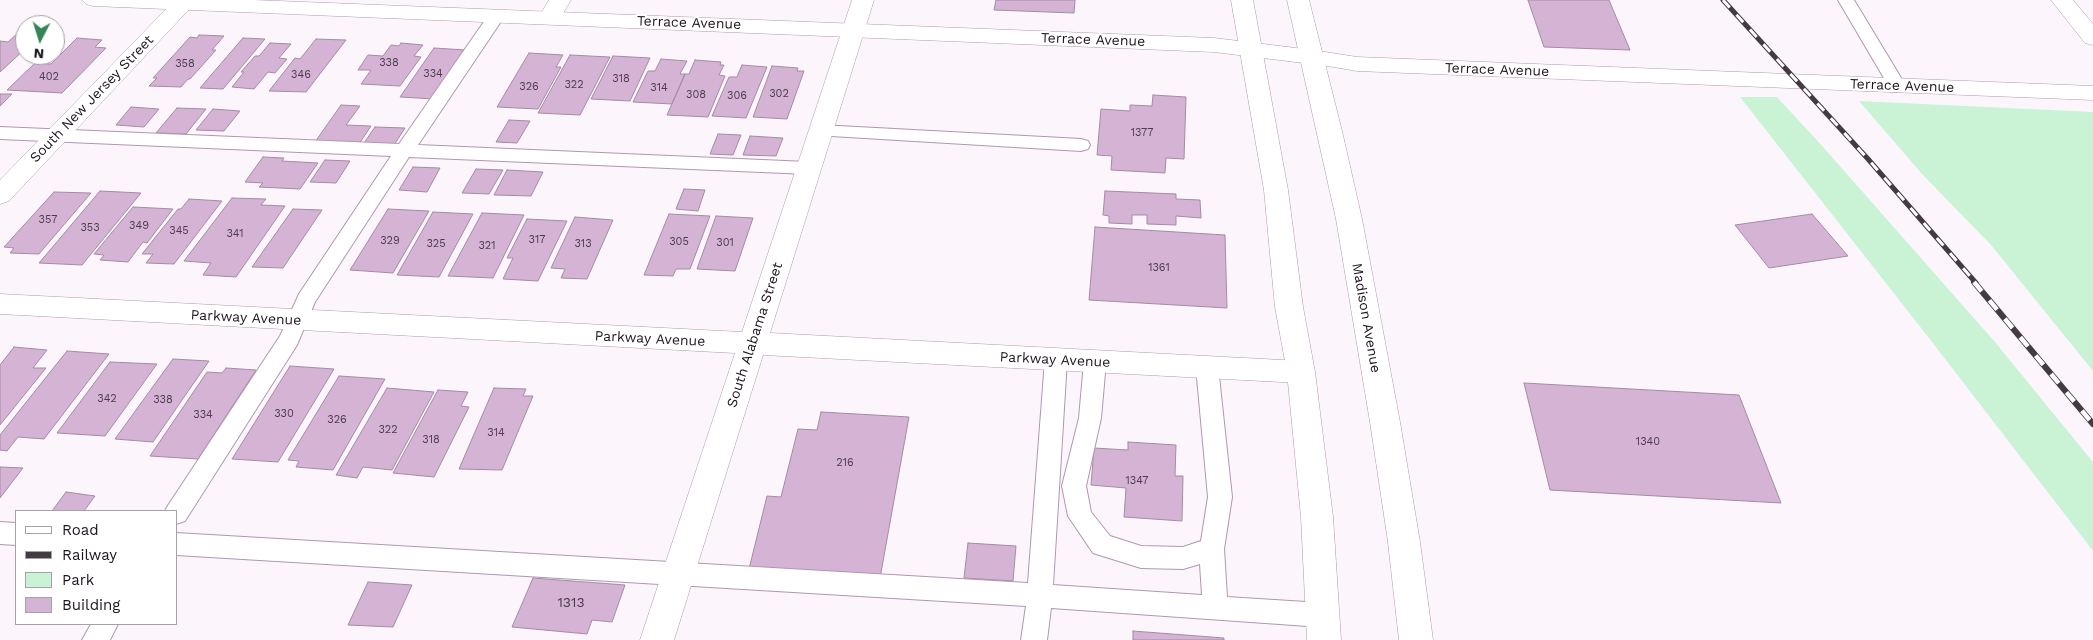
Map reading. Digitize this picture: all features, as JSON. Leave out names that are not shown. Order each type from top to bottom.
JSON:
[{"type":"street","name":"Terrace Avenue","points":[[93,0],[255,3],[496,17],[555,9],[854,30],[1157,42],[1250,48],[1356,64],[2093,93]]},
{"type":"street","name":"South Alabama Street","points":[[657,640],[863,0]]},
{"type":"street","points":[[1242,0],[1276,190],[1289,307],[1301,372],[1317,517],[1323,627]]},
{"type":"street","name":"Madison Avenue","points":[[1298,0],[1349,219],[1388,441],[1416,640]]},
{"type":"street","points":[[2062,0],[2093,38]]},
{"type":"street","name":"South New Jersey Street","points":[[0,195],[184,3]]},
{"type":"street","name":"Parkway Avenue","points":[[0,304],[1301,372]]},
{"type":"lane","points":[[1846,0],[1897,86]]},
{"type":"lane","points":[[178,511],[289,339],[306,300],[403,152],[496,17]]},
{"type":"lane","points":[[820,132],[1081,145]]},
{"type":"lane","points":[[0,133],[403,152],[808,168]]},
{"type":"lane","points":[[1034,640],[1040,595],[1056,360]]},
{"type":"lane","points":[[1095,362],[1090,418],[1074,486],[1080,516],[1102,545],[1141,557],[1213,561]]},
{"type":"lane","points":[[1207,367],[1220,497],[1213,561],[1215,608]]},
{"type":"lane","points":[[0,532],[15,534]]},
{"type":"lane","points":[[178,544],[1040,595],[1215,608],[1323,627]]},
{"type":"lane","points":[[95,640],[104,625]]},
{"type":"green space","points":[[1740,97],[1777,97],[1995,342],[2093,462],[2093,551],[1932,342]]},
{"type":"green space","points":[[1859,101],[2093,112],[2093,371],[1991,245],[1922,174]]},
{"type":"building","points":[[996,0],[1075,0],[1074,13],[994,10]]},
{"type":"building","points":[[1528,0],[1609,0],[1630,50],[1544,47]]},
{"type":"building","points":[[199,35],[224,36],[212,50],[216,50],[181,87],[149,86],[157,78],[153,78],[190,37],[197,38]]},
{"type":"building","points":[[15,36],[15,58],[0,72],[0,41],[8,42]]},
{"type":"building","points":[[77,38],[102,40],[95,47],[106,48],[62,93],[7,90],[33,65],[65,65],[65,50]]},
{"type":"building","points":[[243,38],[265,39],[223,89],[200,88]]},
{"type":"building","points":[[316,39],[346,40],[306,92],[269,91],[295,58],[300,59]]},
{"type":"building","points":[[270,43],[291,44],[279,58],[287,59],[275,73],[268,72],[254,89],[232,87],[244,72],[241,72]]},
{"type":"building","points":[[401,43],[423,45],[414,56],[421,57],[400,86],[361,84],[371,70],[358,70],[368,55],[383,56],[391,45],[399,46]]},
{"type":"building","points":[[434,48],[466,50],[434,99],[400,97]]},
{"type":"building","points":[[529,53],[563,55],[556,67],[561,67],[538,109],[497,107]]},
{"type":"building","points":[[570,55],[610,57],[580,115],[538,113]]},
{"type":"building","points":[[613,56],[650,58],[630,101],[591,99]]},
{"type":"building","points":[[661,59],[687,61],[680,74],[685,74],[672,104],[633,102],[648,71],[655,71]]},
{"type":"building","points":[[695,60],[721,62],[720,65],[724,65],[719,75],[725,76],[708,117],[667,115],[685,74],[689,74]]},
{"type":"building","points":[[742,65],[767,67],[746,118],[712,116],[729,77],[737,77]]},
{"type":"building","points":[[772,66],[798,68],[797,71],[804,71],[787,119],[753,117]]},
{"type":"building","points":[[0,94],[12,94],[0,106]]},
{"type":"building","points":[[1153,95],[1186,97],[1184,159],[1166,158],[1165,173],[1111,170],[1112,156],[1097,155],[1101,109],[1130,111],[1130,105],[1152,106]]},
{"type":"building","points":[[341,105],[360,106],[346,125],[371,126],[359,144],[315,142]]},
{"type":"building","points":[[131,107],[159,109],[144,127],[116,125]]},
{"type":"building","points":[[177,108],[206,109],[186,134],[156,133]]},
{"type":"building","points":[[213,109],[240,111],[224,131],[196,130]]},
{"type":"building","points":[[509,120],[530,121],[517,143],[496,142]]},
{"type":"building","points":[[375,127],[405,128],[394,145],[364,143]]},
{"type":"building","points":[[718,134],[741,135],[733,155],[710,154]]},
{"type":"building","points":[[750,136],[783,138],[776,156],[743,155]]},
{"type":"building","points":[[263,157],[284,158],[282,161],[318,163],[300,189],[259,187],[263,183],[245,182]]},
{"type":"building","points":[[325,160],[350,161],[336,183],[310,182]]},
{"type":"building","points":[[413,167],[440,168],[427,192],[399,190]]},
{"type":"building","points":[[476,169],[503,170],[489,194],[462,193]]},
{"type":"building","points":[[507,170],[543,172],[531,196],[494,195]]},
{"type":"building","points":[[684,189],[705,190],[698,211],[676,209]]},
{"type":"building","points":[[100,191],[141,193],[82,265],[39,263]]},
{"type":"building","points":[[1105,191],[1176,194],[1176,199],[1200,200],[1201,218],[1176,216],[1176,225],[1147,224],[1147,215],[1132,215],[1132,224],[1109,223],[1109,216],[1103,215]]},
{"type":"building","points":[[54,192],[91,193],[39,254],[10,253],[14,248],[4,247]]},
{"type":"building","points":[[232,198],[266,199],[261,205],[285,206],[236,277],[203,275],[211,263],[184,261]]},
{"type":"building","points":[[189,199],[222,201],[174,264],[146,263],[153,254],[142,254],[178,209],[181,209]]},
{"type":"building","points":[[133,207],[173,209],[147,243],[143,242],[128,262],[100,260],[104,255],[94,254]]},
{"type":"building","points":[[293,209],[322,210],[283,268],[252,267]]},
{"type":"building","points":[[388,209],[429,211],[393,273],[350,270]]},
{"type":"building","points":[[433,212],[473,214],[439,277],[397,275]]},
{"type":"building","points":[[482,213],[524,215],[493,278],[448,276]]},
{"type":"building","points":[[669,214],[710,216],[690,269],[676,269],[673,276],[644,275]]},
{"type":"building","points":[[1812,214],[1848,256],[1769,268],[1735,225]]},
{"type":"building","points":[[716,216],[753,218],[735,271],[697,269]]},
{"type":"building","points":[[575,217],[613,220],[587,279],[561,278],[565,269],[551,268]]},
{"type":"building","points":[[527,219],[567,221],[538,281],[503,279],[513,258],[507,258]]},
{"type":"building","points":[[1095,227],[1225,235],[1227,308],[1089,300]]},
{"type":"building","points":[[14,347],[47,350],[33,368],[46,368],[0,425],[0,365]]},
{"type":"building","points":[[67,351],[109,354],[44,439],[18,437],[7,451],[0,450],[0,435]]},
{"type":"building","points":[[173,359],[209,361],[153,442],[115,439]]},
{"type":"building","points":[[110,362],[157,364],[105,436],[57,433]]},
{"type":"building","points":[[290,366],[334,369],[278,462],[232,459]]},
{"type":"building","points":[[226,368],[256,370],[198,459],[150,456],[207,372],[222,373]]},
{"type":"building","points":[[339,376],[385,379],[333,470],[296,467],[299,461],[288,460]]},
{"type":"building","points":[[1524,383],[1739,395],[1781,503],[1550,490]]},
{"type":"building","points":[[387,388],[434,392],[392,470],[363,467],[357,478],[336,475]]},
{"type":"building","points":[[494,388],[526,389],[523,396],[533,396],[502,470],[459,469]]},
{"type":"building","points":[[438,390],[468,392],[461,406],[469,407],[434,477],[393,473]]},
{"type":"building","points":[[821,412],[909,417],[880,578],[749,569],[767,496],[781,497],[798,429],[817,430]]},
{"type":"building","points":[[1128,442],[1176,445],[1175,476],[1183,476],[1182,521],[1124,517],[1126,488],[1091,485],[1094,448],[1128,450]]},
{"type":"building","points":[[0,467],[23,468],[0,498]]},
{"type":"building","points":[[66,492],[95,496],[85,510],[53,510]]},
{"type":"building","points":[[968,543],[1016,546],[1013,581],[964,578]]},
{"type":"building","points":[[533,578],[625,585],[612,622],[592,620],[587,634],[512,627]]},
{"type":"building","points":[[368,582],[412,585],[393,627],[348,625]]},
{"type":"building","points":[[1133,631],[1224,638],[1224,640],[1133,640]]},
{"type":"railway","points":[[1723,0],[1868,159],[1976,283]]},
{"type":"railway","points":[[1974,282],[2093,424]]}]
